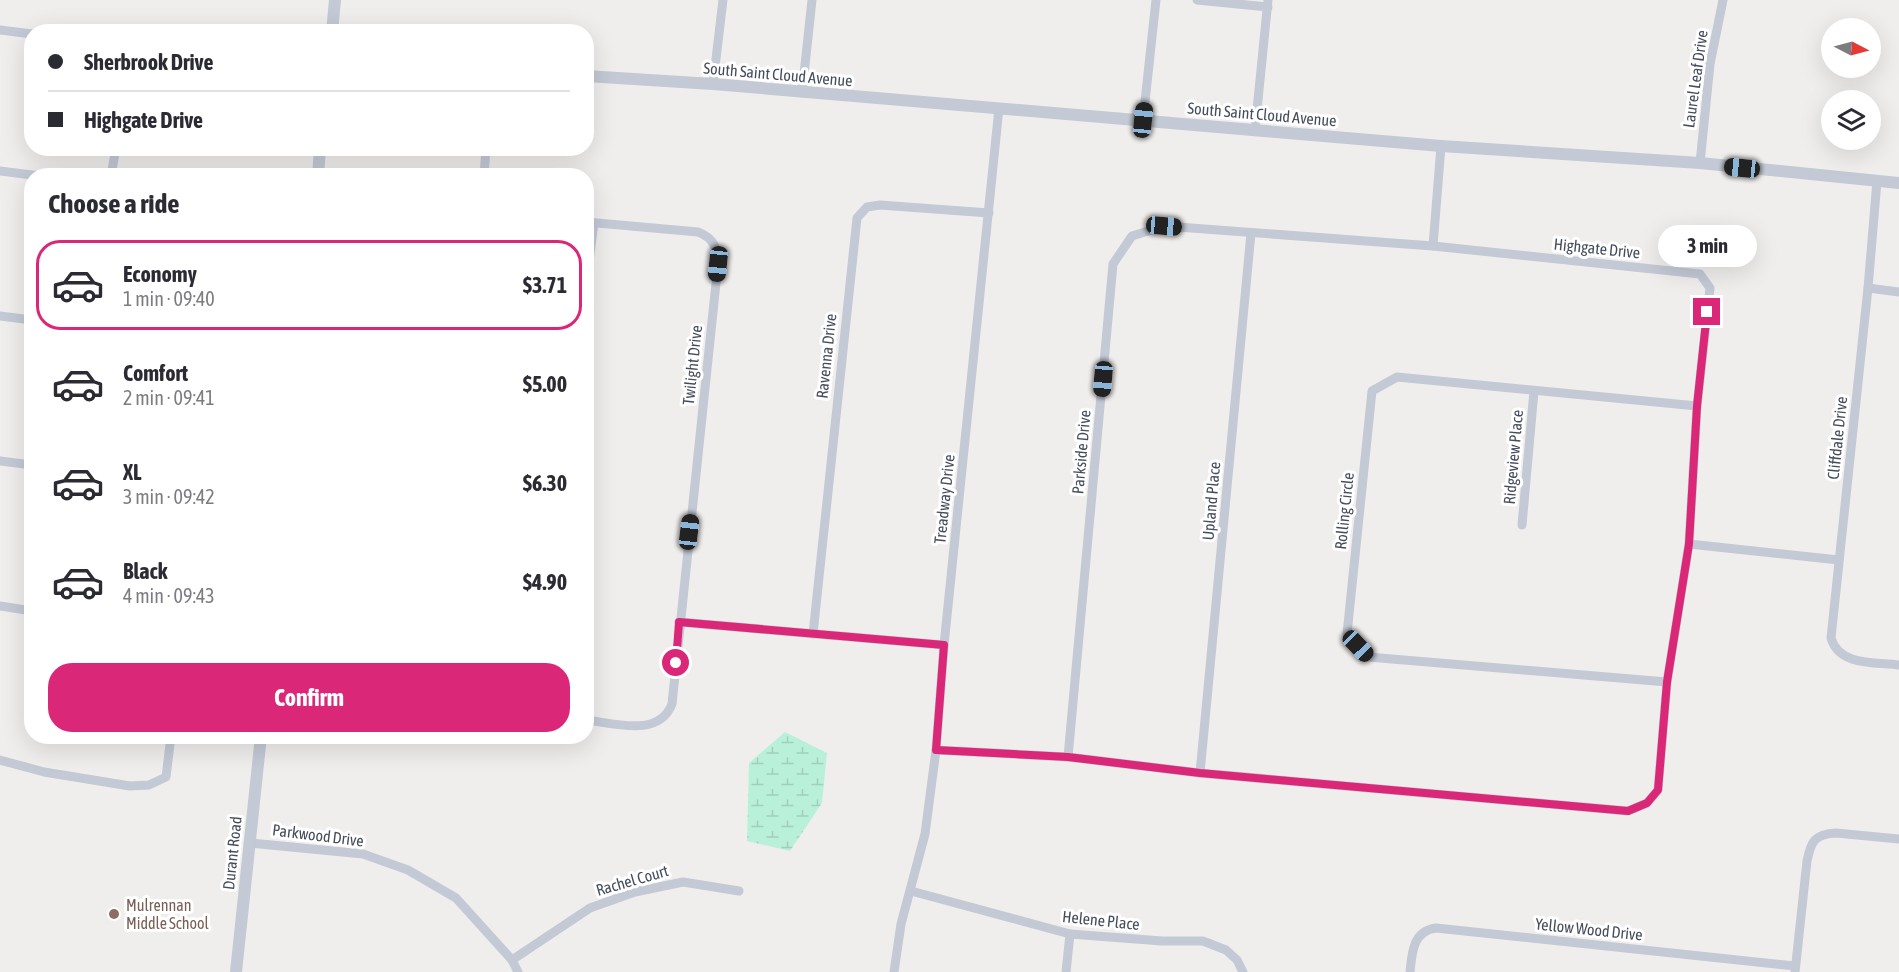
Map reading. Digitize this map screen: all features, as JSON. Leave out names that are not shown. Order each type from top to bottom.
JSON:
[{"type":"street","points":[[333,24],[335,0]]},
{"type":"street","points":[[713,84],[723,0]]},
{"type":"street","points":[[802,93],[812,0]]},
{"type":"street","points":[[1143,120],[1156,0]]},
{"type":"street","points":[[1197,0],[1268,3],[1255,130]]},
{"type":"street","name":"Laurel Leaf Drive","points":[[1700,163],[1710,64],[1723,0]]},
{"type":"street","points":[[0,30],[24,33]]},
{"type":"street","name":"South Saint Cloud Avenue","points":[[594,77],[713,84],[1441,146],[1700,163],[1899,183]]},
{"type":"street","name":"Treadway Drive","points":[[894,972],[901,924],[926,834],[999,108]]},
{"type":"street","points":[[1433,246],[1441,146]]},
{"type":"street","points":[[0,171],[24,174]]},
{"type":"street","name":"Cliffdale Drive","points":[[1876,181],[1868,288],[1831,628],[1834,646],[1844,657],[1899,665]]},
{"type":"street","name":"Ravenna Drive","points":[[813,634],[857,218],[867,207],[880,205],[988,213]]},
{"type":"street","name":"Twilight Drive","points":[[594,223],[698,232],[712,239],[717,252],[717,276],[672,704],[666,716],[648,726],[594,721]]},
{"type":"street","name":"Parkside Drive","points":[[1068,757],[1113,264],[1132,236],[1164,226],[1433,246]]},
{"type":"street","name":"Upland Place","points":[[1200,773],[1251,233]]},
{"type":"street","name":"Highgate Drive","points":[[936,750],[1068,757],[1200,773],[1628,811],[1647,803],[1658,790],[1667,682],[1689,544],[1697,406],[1710,288],[1700,274],[1433,246]]},
{"type":"street","points":[[1868,288],[1899,292]]},
{"type":"street","points":[[0,316],[24,319]]},
{"type":"street","name":"Rolling Circle","points":[[1667,682],[1368,657],[1347,634],[1372,391],[1397,377],[1697,406]]},
{"type":"street","name":"Ridgeview Place","points":[[1522,525],[1534,391]]},
{"type":"street","points":[[0,461],[24,464]]},
{"type":"street","points":[[1689,544],[1839,560]]},
{"type":"street","points":[[0,606],[24,610]]},
{"type":"street","points":[[679,622],[944,645]]},
{"type":"street","points":[[0,760],[44,772],[130,786],[149,785],[166,777],[170,744]]},
{"type":"street","name":"Durant Road","points":[[236,972],[260,744]]},
{"type":"street","points":[[1795,969],[1807,861],[1814,841],[1826,834],[1836,833],[1899,839]]},
{"type":"street","name":"Parkwood Drive","points":[[250,843],[363,854],[408,870],[456,898],[512,960],[518,972]]},
{"type":"street","name":"Rachel Court","points":[[512,960],[590,908],[635,892],[683,882],[739,891]]},
{"type":"street","name":"Helene Place","points":[[911,891],[1070,934],[1151,941],[1203,941],[1226,950],[1237,960],[1244,972]]},
{"type":"street","name":"Yellow Wood Drive","points":[[1410,972],[1416,941],[1424,932],[1436,928],[1795,969]]},
{"type":"street","points":[[1066,972],[1070,934]]},
{"type":"green space","points":[[785,732],[827,753],[822,803],[790,851],[747,841],[749,763]]},
{"type":"place","name":"Mulrennan Middle School","points":[[114,914]]},
{"type":"route","points":[[676,663],[679,622],[944,645],[936,750],[1068,757],[1200,773],[1628,811],[1647,803],[1658,790],[1667,682],[1689,544],[1697,406],[1707,312]]}]
